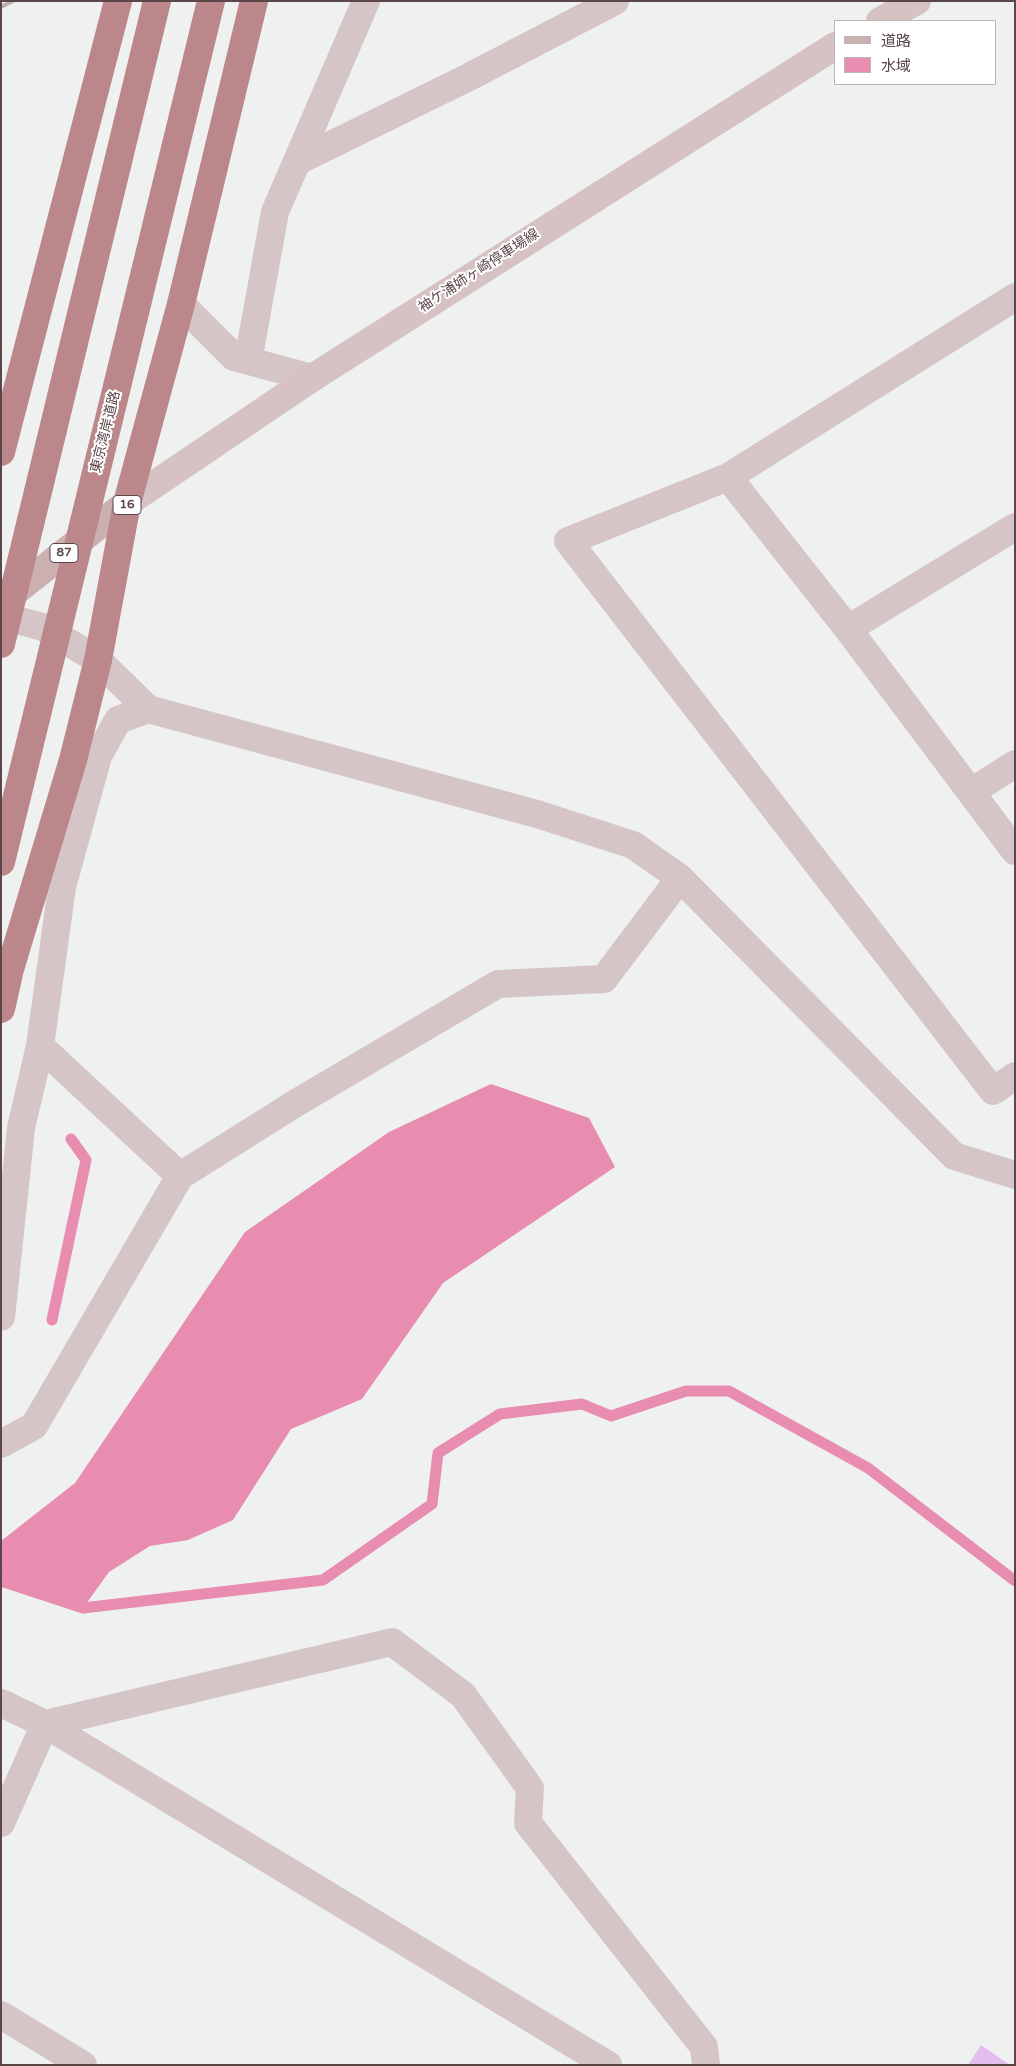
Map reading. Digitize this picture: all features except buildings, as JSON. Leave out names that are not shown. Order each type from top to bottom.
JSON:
[{"type":"highway","points":[[1,452],[118,1]]},
{"type":"highway","points":[[1,644],[157,1]]},
{"type":"highway","name":"東京湾岸道路","points":[[1,862],[211,1]]},
{"type":"highway","name":"16","points":[[1,1009],[10,969],[73,760],[98,660],[128,503],[181,304],[254,1]]},
{"type":"main road","points":[[882,20],[917,1]]},
{"type":"main road","name":"袖ケ浦姉ヶ崎停車場線","points":[[128,503],[312,378],[816,56],[834,47]]},
{"type":"main road","name":"87","points":[[1,603],[128,503]]},
{"type":"street","points":[[248,361],[275,212],[366,1]]},
{"type":"street","points":[[298,161],[467,78],[616,1]]},
{"type":"street","points":[[1015,297],[728,477],[568,541],[993,1091],[1015,1076]]},
{"type":"street","points":[[181,304],[234,357],[312,378]]},
{"type":"street","points":[[728,477],[848,629],[1015,851]]},
{"type":"street","points":[[848,629],[1015,527]]},
{"type":"street","points":[[1,616],[42,627],[98,660],[148,709],[545,817],[633,845],[680,878],[954,1156],[1015,1175]]},
{"type":"street","points":[[1,1317],[21,1128],[40,1046],[62,887],[98,756],[118,720],[148,709]]},
{"type":"street","points":[[970,792],[1015,764]]},
{"type":"street","points":[[1,1444],[34,1426],[180,1176],[296,1103],[498,984],[604,978],[680,878]]},
{"type":"street","points":[[40,1046],[180,1176]]},
{"type":"street","points":[[44,1724],[392,1642],[463,1695],[530,1788],[528,1823],[704,2048],[706,2065]]},
{"type":"street","points":[[1,1703],[44,1724],[608,2065]]},
{"type":"street","points":[[1,1823],[44,1724]]},
{"type":"street","points":[[1,2015],[83,2065]]},
{"type":"shaded area","points":[[981,2045],[1010,2065],[968,2065]]},
{"type":"water","points":[[491,1084],[589,1118],[615,1167],[443,1283],[362,1399],[291,1429],[233,1520],[188,1540],[150,1546],[109,1572],[83,1608],[1,1581],[1,1541],[75,1483],[245,1232],[389,1132]]},
{"type":"waterway","points":[[52,1320],[86,1160],[71,1139]]},
{"type":"waterway","points":[[1,1581],[83,1608],[323,1580],[432,1504],[438,1453],[500,1414],[582,1404],[611,1416],[686,1391],[729,1391],[868,1468],[1015,1581]]},
{"type":"railway","points":[[1,7],[13,1]]}]
